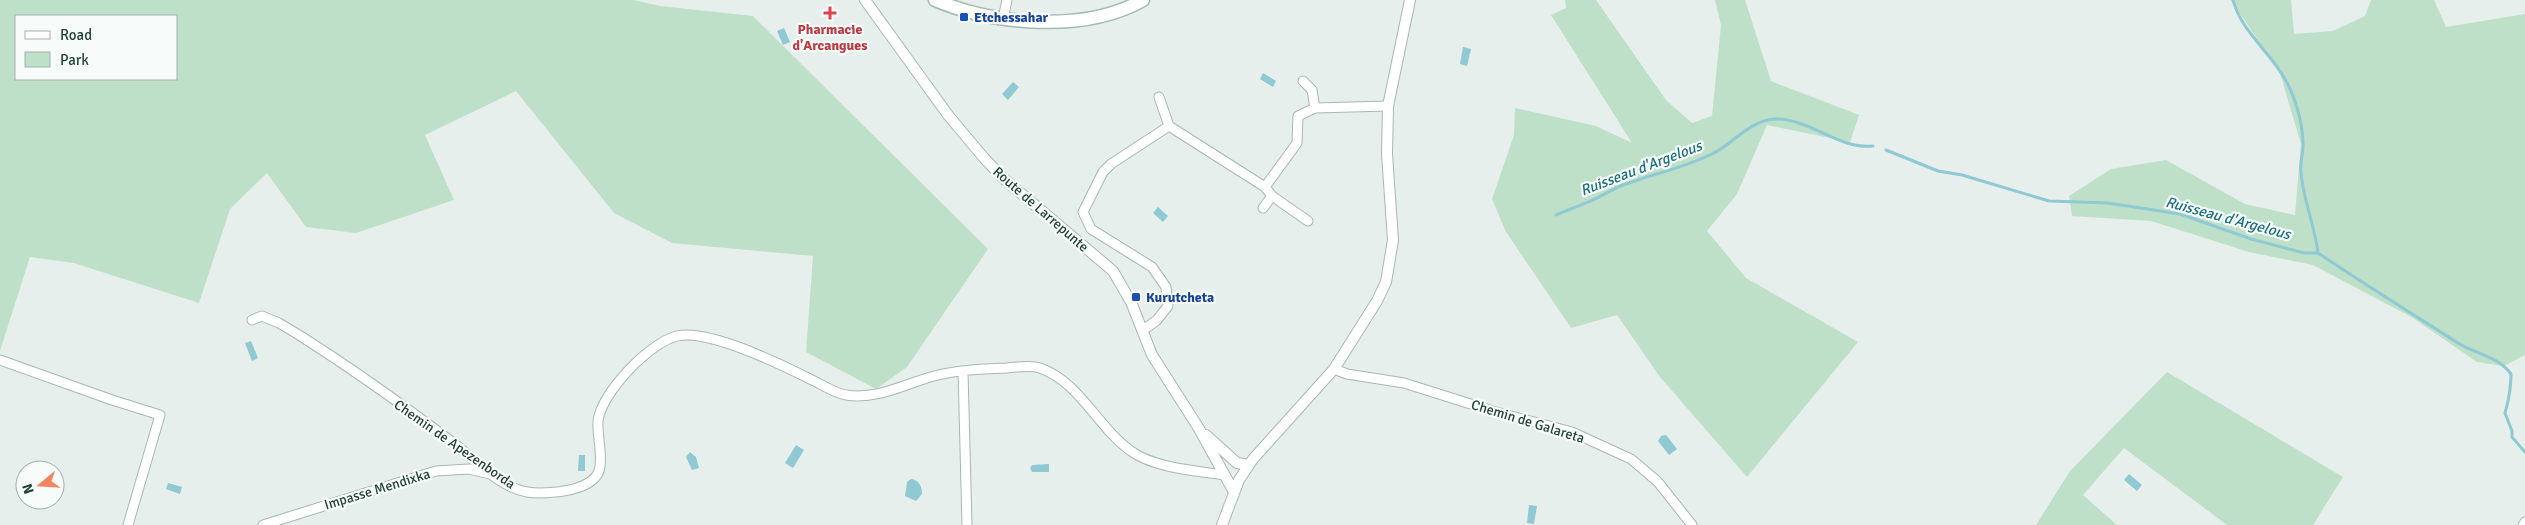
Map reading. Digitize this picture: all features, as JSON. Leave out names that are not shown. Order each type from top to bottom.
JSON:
[{"type":"main road","points":[[935,0],[1003,19],[1044,21],[1097,18],[1113,14],[1143,0]]},
{"type":"street","name":"Route de Larrepunte","points":[[865,0],[948,115],[984,158],[1004,179],[1113,271],[1125,289],[1156,363],[1198,427],[1234,492]]},
{"type":"street","points":[[1003,19],[1007,0]]},
{"type":"street","points":[[1222,525],[1234,492],[1249,465],[1272,435],[1334,369],[1377,301],[1386,282],[1393,240],[1386,154],[1388,106],[1410,0]]},
{"type":"street","points":[[1303,81],[1312,90],[1315,108]]},
{"type":"street","points":[[1159,97],[1169,126],[1266,186],[1272,196],[1308,221]]},
{"type":"street","points":[[1266,186],[1297,143],[1298,116],[1315,108],[1388,106]]},
{"type":"street","points":[[1142,331],[1157,320],[1168,306],[1166,287],[1152,267],[1091,229],[1083,212],[1103,172],[1169,126]]},
{"type":"street","points":[[1263,208],[1272,196]]},
{"type":"street","name":"Chemin de Apezenborda","points":[[252,320],[262,316],[279,322],[315,345],[453,442],[511,487],[528,492],[568,491],[584,485],[594,478],[600,469],[598,419],[606,397],[625,375],[657,346],[678,336],[714,339],[761,356],[844,395],[868,396],[886,393],[933,376],[963,371],[1038,367],[1071,387],[1106,428],[1131,452],[1144,458],[1192,470],[1220,467]]},
{"type":"street","points":[[0,360],[160,415],[128,525]]},
{"type":"street","name":"Chemin de Galareta","points":[[1334,369],[1347,374],[1404,382],[1496,412],[1572,432],[1632,459],[1658,482],[1692,525]]},
{"type":"street","points":[[963,371],[967,525]]},
{"type":"street","name":"Route de Larrepunte","points":[[1198,427],[1237,463],[1249,465]]},
{"type":"street","points":[[1192,470],[1210,466],[1220,467],[1233,460]]},
{"type":"street","name":"Impasse Mendixka","points":[[263,525],[436,470],[469,469],[492,474]]},
{"type":"green space","points":[[0,0],[634,0],[660,6],[753,16],[988,249],[907,367],[876,389],[806,352],[813,256],[672,243],[614,213],[516,91],[425,135],[454,200],[356,233],[306,227],[267,173],[230,209],[199,303],[74,263],[30,257],[0,351]]},
{"type":"green space","points":[[1565,0],[1596,0],[1666,100],[1692,123],[1712,116],[1721,25],[1715,0],[1745,0],[1771,81],[1859,115],[1850,142],[1767,125],[1737,194],[1707,231],[1746,278],[1858,342],[1747,477],[1660,377],[1617,315],[1571,328],[1506,232],[1492,199],[1514,135],[1515,108],[1596,126],[1632,143],[1551,15],[1566,8]]},
{"type":"green space","points":[[2231,0],[2291,0],[2294,34],[2333,31],[2365,16],[2371,0],[2434,0],[2446,27],[2525,14],[2525,355],[2504,366],[2477,362],[2413,318],[2313,265],[2249,252],[2151,221],[2072,216],[2069,196],[2111,169],[2166,160],[2245,204],[2295,215],[2301,144],[2280,73]]},
{"type":"green space","points":[[2167,372],[2343,477],[2313,525],[2227,525],[2124,448],[2083,495],[2117,525],[2036,525],[2070,471]]},
{"type":"water","points":[[784,28],[790,42],[783,45],[777,31]]},
{"type":"water","points":[[1463,47],[1471,49],[1467,66],[1460,64]]},
{"type":"water","points":[[1263,73],[1276,81],[1273,87],[1260,79]]},
{"type":"water","points":[[1013,82],[1019,87],[1008,100],[1002,94]]},
{"type":"water","points":[[1158,207],[1168,216],[1163,222],[1153,213]]},
{"type":"water","points":[[251,341],[258,358],[252,361],[245,343]]},
{"type":"water","points":[[1666,435],[1677,449],[1669,455],[1658,441],[1661,436]]},
{"type":"water","points":[[796,445],[804,450],[793,468],[785,463]]},
{"type":"water","points":[[690,452],[696,457],[699,468],[692,470],[686,457]]},
{"type":"water","points":[[579,455],[585,455],[585,471],[578,471]]},
{"type":"water","points":[[1049,464],[1049,472],[1032,472],[1030,468],[1032,465]]},
{"type":"water","points":[[2129,474],[2142,485],[2137,491],[2124,480]]},
{"type":"water","points":[[911,479],[918,482],[921,488],[922,494],[916,501],[905,496],[907,482]]},
{"type":"water","points":[[168,483],[182,487],[180,494],[166,489]]},
{"type":"water","points":[[1529,505],[1537,506],[1534,524],[1527,523]]},
{"type":"waterway","points":[[2233,0],[2242,22],[2279,69],[2296,104],[2303,140],[2302,182],[2318,253]]},
{"type":"waterway","name":"Ruisseau d'Argelous","points":[[1556,215],[1593,200],[1613,189],[1702,159],[1720,150],[1750,128],[1766,120],[1788,120],[1848,143],[1860,146],[1873,146]]},
{"type":"waterway","name":"Ruisseau d'Argelous","points":[[1886,150],[1938,171],[1962,175],[2049,201],[2108,203],[2180,214],[2251,239],[2304,253],[2318,253],[2458,343],[2493,359],[2506,368],[2511,374],[2511,384],[2505,413],[2512,431],[2512,437],[2525,452]]},
{"type":"place","name":"Pharmacie d'Arcangues","points":[[830,13]]},
{"type":"place","name":"Etchessahar","points":[[964,17]]},
{"type":"place","name":"Kurutcheta","points":[[1136,297]]}]
